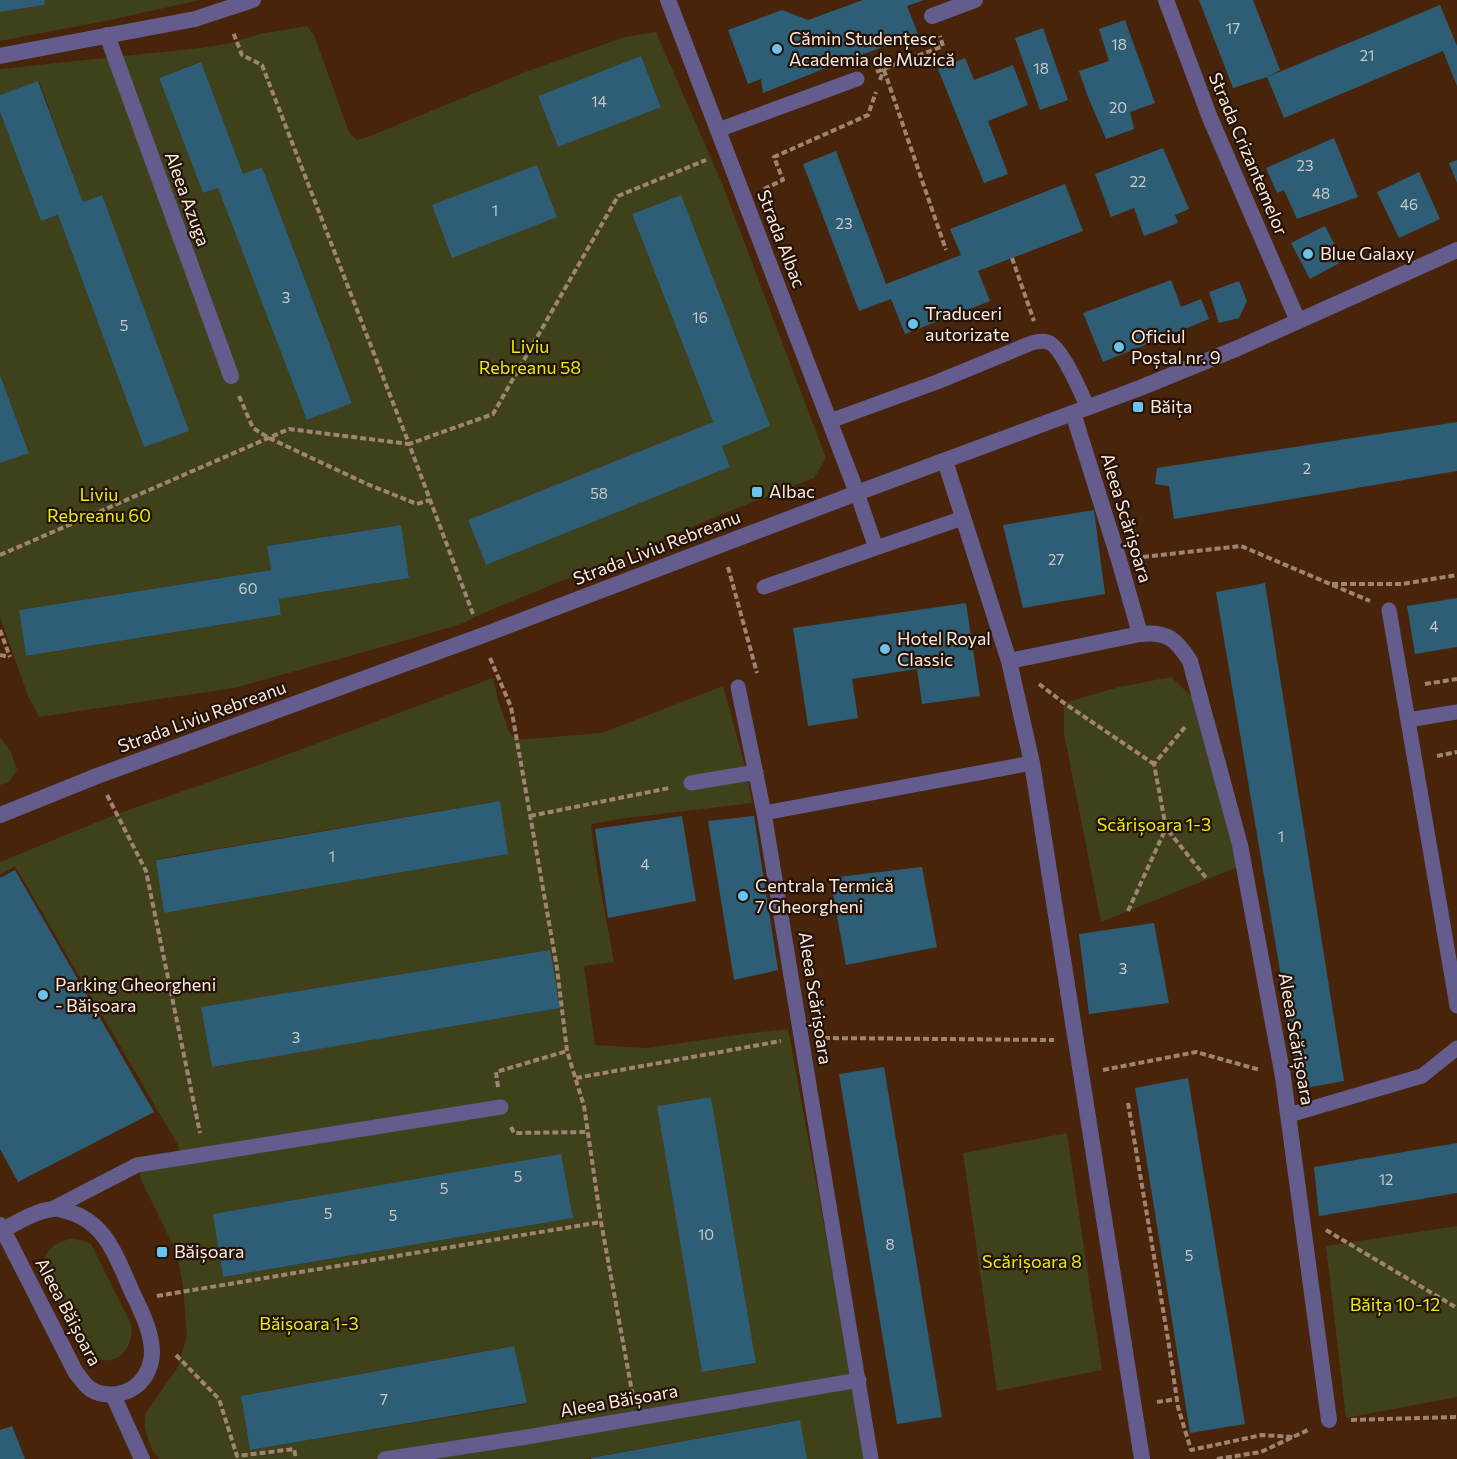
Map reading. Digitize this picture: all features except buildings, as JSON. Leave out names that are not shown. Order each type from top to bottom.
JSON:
[{"type":"street","points":[[0,56],[195,19],[253,0]]},
{"type":"street","name":"Strada Albac","points":[[668,0],[857,493]]},
{"type":"street","points":[[932,16],[975,0]]},
{"type":"street","name":"Strada Crizantemelor","points":[[1166,0],[1210,118],[1298,321]]},
{"type":"street","name":"Aleea Azuga","points":[[107,35],[231,376]]},
{"type":"street","name":"Strada Liviu Rebreanu","points":[[0,815],[86,780],[481,636],[1081,410],[1238,348],[1457,250]]},
{"type":"street","name":"Aleea Scărișoara","points":[[1081,410],[1140,634]]},
{"type":"street","points":[[945,461],[1009,661],[1032,763],[1142,1459]]},
{"type":"street","name":"Aleea Scărișoara","points":[[1009,661],[1140,634],[1155,633],[1168,636],[1181,648],[1190,661],[1240,845],[1283,1077],[1329,1420]]},
{"type":"street","points":[[54,1208],[77,1214],[94,1224],[107,1238],[148,1327],[152,1359],[146,1374],[137,1386],[124,1393],[113,1395],[142,1459]]},
{"type":"street","name":"Aleea Băișoara","points":[[54,1208],[1,1228],[76,1373],[88,1387],[98,1393],[113,1395]]},
{"type":"lane","points":[[718,130],[857,79]]},
{"type":"lane","points":[[830,421],[1041,341],[1050,342],[1057,348],[1070,370],[1081,410]]},
{"type":"lane","points":[[857,493],[876,548]]},
{"type":"lane","points":[[764,587],[963,518]]},
{"type":"lane","points":[[1389,610],[1457,1005]]},
{"type":"lane","name":"Aleea Scărișoara","points":[[738,687],[764,813],[871,1459]]},
{"type":"lane","points":[[1408,720],[1457,712]]},
{"type":"lane","points":[[764,813],[1032,763]]},
{"type":"lane","points":[[691,783],[756,772]]},
{"type":"lane","points":[[1289,1115],[1422,1076],[1457,1048]]},
{"type":"lane","points":[[54,1208],[137,1165],[501,1107]]},
{"type":"lane","name":"Aleea Băișoara","points":[[385,1459],[859,1380]]},
{"type":"path","points":[[225,9],[242,55],[262,65],[410,444],[474,617]]},
{"type":"path","points":[[857,79],[943,46],[932,16]]},
{"type":"path","points":[[745,199],[783,180],[774,157],[868,115],[884,69]]},
{"type":"path","points":[[884,69],[946,250]]},
{"type":"path","points":[[0,555],[289,429],[410,444],[493,414],[618,196],[726,152]]},
{"type":"path","points":[[1012,258],[1041,341]]},
{"type":"path","points":[[231,376],[253,428],[367,484],[417,504],[430,500]]},
{"type":"path","points":[[1119,560],[1241,546],[1389,610]]},
{"type":"path","points":[[728,566],[759,681],[738,687]]},
{"type":"path","points":[[1330,584],[1402,584],[1457,575]]},
{"type":"path","points":[[0,630],[10,657],[0,655]]},
{"type":"path","points":[[486,649],[511,707],[557,968],[567,1051],[584,1106],[601,1222],[637,1418]]},
{"type":"path","points":[[1009,661],[1064,703],[1154,764],[1166,828],[1207,879]]},
{"type":"path","points":[[1403,687],[1457,679]]},
{"type":"path","points":[[1154,764],[1196,713],[1202,701]]},
{"type":"path","points":[[530,816],[691,783]]},
{"type":"path","points":[[105,792],[146,871],[204,1154]]},
{"type":"path","points":[[1128,911],[1166,828]]},
{"type":"path","points":[[576,1078],[802,1038],[1075,1041]]},
{"type":"path","points":[[567,1051],[496,1072],[501,1107],[514,1133],[588,1132]]},
{"type":"path","points":[[1081,1074],[1196,1052],[1283,1077]]},
{"type":"path","points":[[1128,1103],[1178,1407],[1191,1450],[1262,1436],[1293,1437]]},
{"type":"path","points":[[1302,1216],[1457,1308]]},
{"type":"path","points":[[136,1299],[601,1222]]},
{"type":"path","points":[[148,1327],[219,1400],[237,1456],[294,1449],[296,1459]]},
{"type":"path","points":[[1217,1459],[1261,1452],[1329,1420],[1457,1417]]},
{"type":"green space","points":[[45,0],[200,0],[0,41],[0,12],[44,5]]},
{"type":"green space","points":[[307,26],[314,35],[349,132],[357,140],[525,72],[625,37],[656,32],[723,186],[826,458],[814,478],[464,623],[234,688],[39,717],[28,696],[0,617],[0,463],[29,452],[0,375],[0,112],[41,221],[58,215],[144,447],[188,430],[83,202],[39,81],[0,95],[0,69],[200,48],[227,44],[260,34]],"holes":[[[641,56],[661,106],[558,147],[538,96]],[[200,62],[243,174],[262,167],[352,402],[308,420],[218,188],[203,193],[159,78]],[[537,165],[557,217],[452,257]],[[680,195],[722,446],[730,467],[486,565],[468,520],[713,422],[632,214]],[[400,525],[409,578],[279,599],[281,615],[26,656],[19,610],[271,570],[267,546]]]},
{"type":"green space","name":"Scărișoara 1-3","points":[[1171,677],[1193,698],[1238,867],[1101,922],[1064,733],[1064,703],[1119,687]]},
{"type":"green space","name":"Băișoara 1-3","points":[[493,678],[509,732],[516,740],[602,733],[723,686],[747,774],[752,803],[592,824],[598,875],[614,962],[584,966],[595,1045],[647,1048],[788,1029],[860,1420],[865,1459],[807,1459],[799,1420],[584,1459],[160,1459],[152,1450],[145,1429],[145,1414],[178,1367],[187,1335],[183,1287],[177,1253],[142,1182],[139,1171],[182,1160],[178,1145],[15,866],[0,875],[0,862],[117,814],[264,763]],"holes":[[[500,801],[507,854],[164,913],[157,859]],[[549,950],[559,1008],[212,1067],[202,1007]],[[711,1097],[756,1363],[703,1372],[657,1106]],[[560,1155],[572,1218],[223,1277],[214,1214]],[[513,1346],[527,1404],[250,1450],[241,1396]]]},
{"type":"green space","points":[[0,737],[11,752],[17,770],[9,782],[0,785]]},
{"type":"green space","name":"Scărișoara 8","points":[[1067,1133],[1102,1370],[997,1391],[963,1153]]},
{"type":"green space","name":"Băița 10-12","points":[[1457,1226],[1457,1397],[1346,1418],[1326,1246]]},
{"type":"green space","points":[[70,1239],[91,1244],[131,1324],[129,1345],[118,1357],[110,1360],[92,1358],[83,1352],[41,1269],[50,1249]]},
{"type":"place","name":"Cămin Studențesc Academia de Muzică","points":[[777,49]]},
{"type":"place","name":"Blue Galaxy","points":[[1308,254]]},
{"type":"place","name":"Traduceri autorizate","points":[[913,324]]},
{"type":"place","name":"Oficiul Poștal nr. 9","points":[[1119,347]]},
{"type":"place","name":"Băița","points":[[1138,407]]},
{"type":"place","name":"Albac","points":[[757,492]]},
{"type":"place","name":"Hotel Royal Classic","points":[[885,649]]},
{"type":"place","name":"Centrala Termică 7 Gheorgheni","points":[[743,896]]},
{"type":"place","name":"Parking Gheorgheni - Băișoara","points":[[43,995]]},
{"type":"place","name":"Băișoara","points":[[162,1252]]},
{"type":"park label","name":"Liviu Rebreanu 58","points":[[530,357]]},
{"type":"park label","name":"Liviu Rebreanu 60","points":[[99,505]]}]
